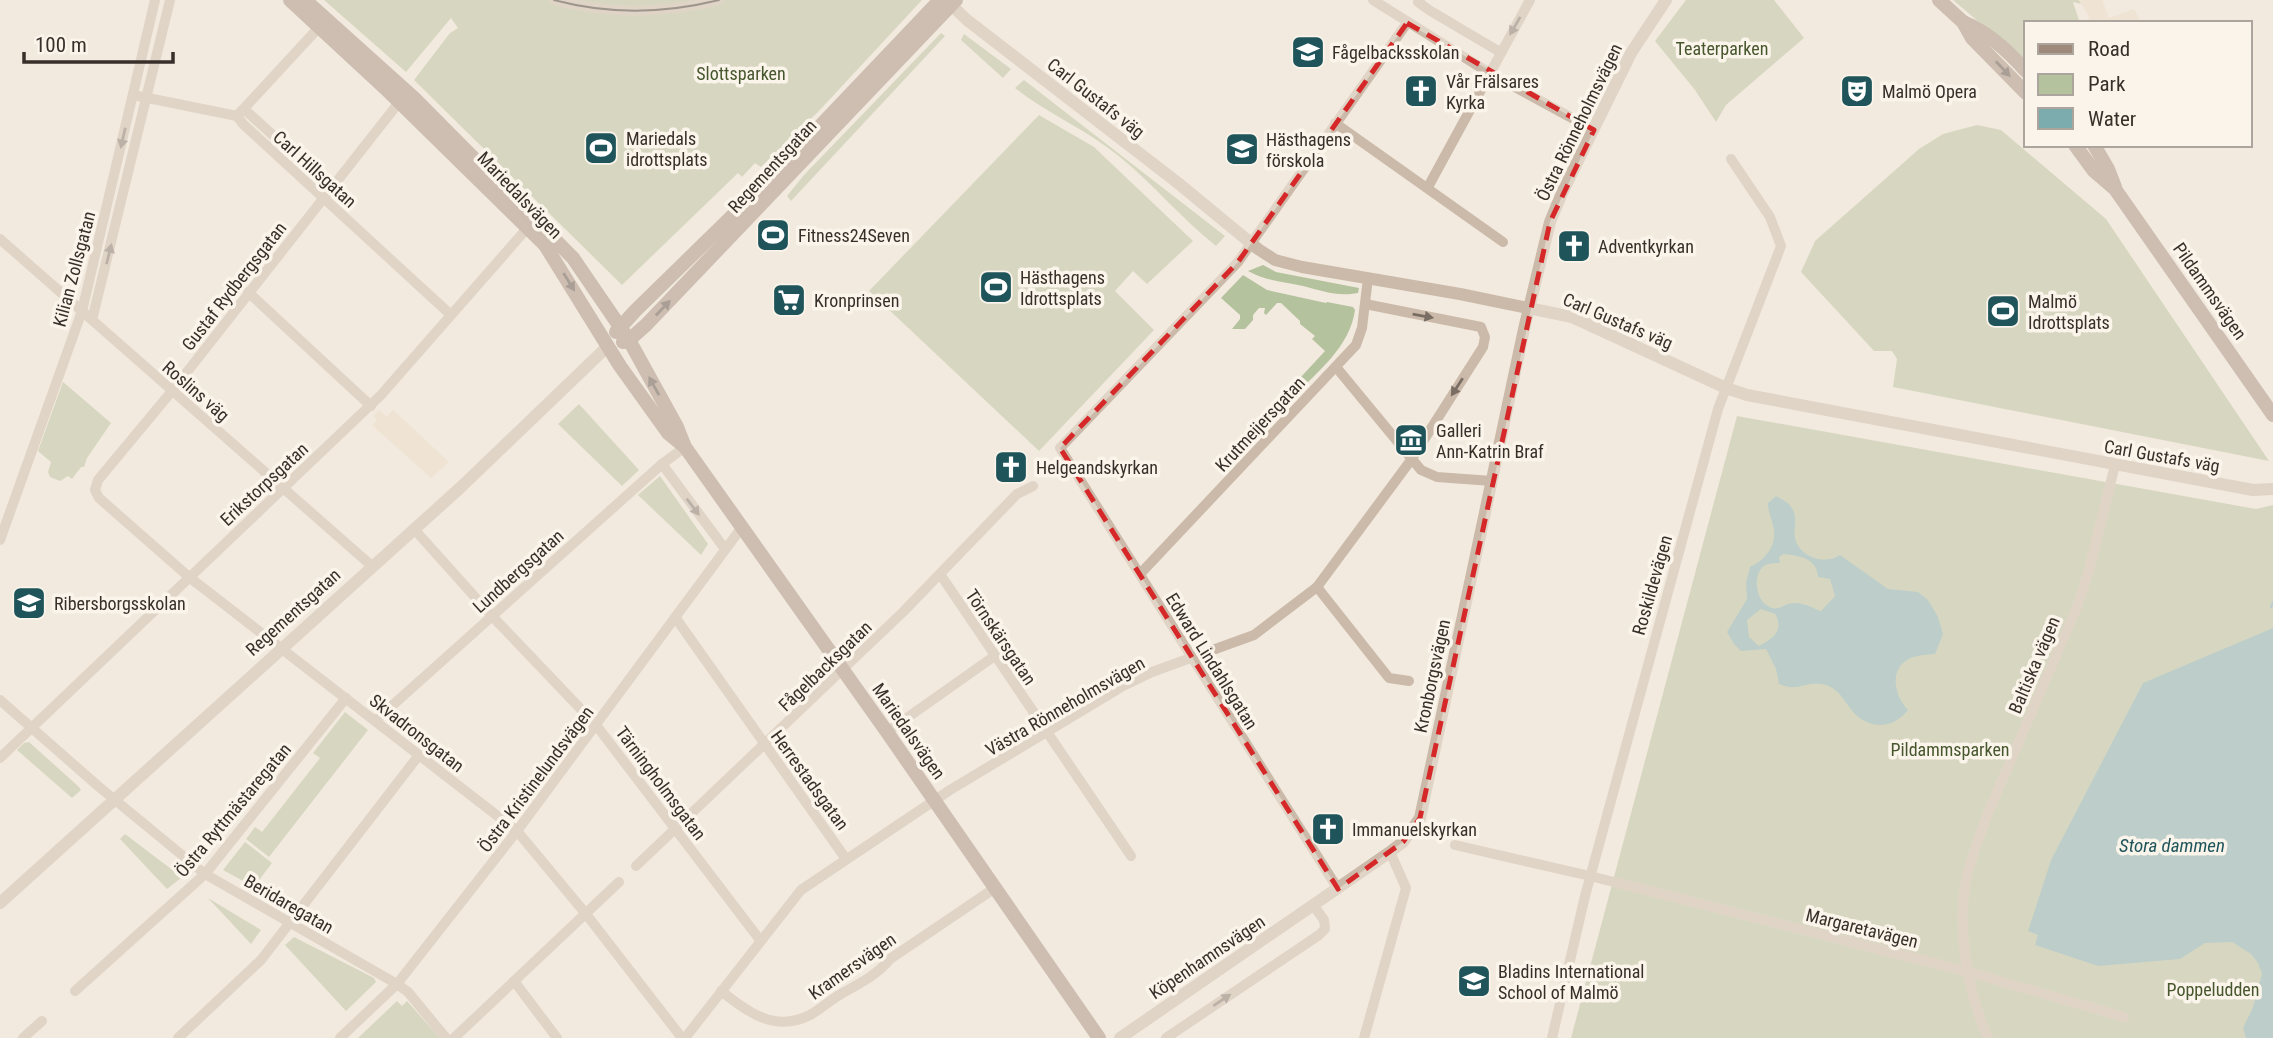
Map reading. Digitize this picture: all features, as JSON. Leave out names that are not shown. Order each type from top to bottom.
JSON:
[{"type":"main road","name":"Mariedalsvägen","points":[[290,0],[323,23],[416,100],[532,223],[620,366],[668,433],[685,447]]},
{"type":"main road","name":"Mariedalsvägen","points":[[305,0],[323,23],[400,102],[573,258],[629,340],[685,447],[1099,1038]]},
{"type":"main road","points":[[1939,0],[1963,22],[1978,29],[2005,50],[2024,69]]},
{"type":"main road","name":"Regementsgatan","points":[[608,345],[620,326],[948,1]]},
{"type":"main road","name":"Regementsgatan","points":[[629,340],[713,256],[948,1]]},
{"type":"main road","points":[[1963,22],[1972,38],[2024,91]]},
{"type":"main road","name":"Pildammsvägen","points":[[2079,147],[2094,171],[2115,189],[2273,415]]},
{"type":"main road","name":"Pildammsvägen","points":[[2095,147],[2108,169],[2115,189]]},
{"type":"main road","points":[[608,345],[629,340]]},
{"type":"street","name":"Kilian Zollsgatan","points":[[0,540],[82,311],[155,0]]},
{"type":"street","name":"Kilian Zollsgatan","points":[[92,320],[170,0]]},
{"type":"street","points":[[554,0],[594,9],[628,12],[667,10],[719,0]]},
{"type":"street","points":[[1373,0],[1491,74],[1594,130]]},
{"type":"street","points":[[1428,187],[1530,0]]},
{"type":"street","name":"Östra Rönneholmsvägen","points":[[1530,307],[1550,222],[1631,53],[1667,0]]},
{"type":"street","name":"Carl Gustafs väg","points":[[948,1],[967,20],[1178,183],[1268,257],[1281,262],[1572,317],[1726,388],[1747,395],[2253,490],[2273,489]]},
{"type":"street","points":[[1419,1],[1500,52]]},
{"type":"street","points":[[133,95],[241,113],[323,23]]},
{"type":"street","points":[[1251,243],[1406,23]]},
{"type":"street","name":"Gustaf Rydbergsgatan","points":[[95,490],[98,480],[172,391],[400,102]]},
{"type":"street","name":"Carl Hillsgatan","points":[[241,113],[332,189]]},
{"type":"street","name":"Carl Hillsgatan","points":[[241,113],[243,124],[450,315]]},
{"type":"street","points":[[1335,123],[1503,242]]},
{"type":"street","name":"Roskildevägen","points":[[1552,1038],[1590,876],[1726,388],[1781,246],[1770,217],[1731,159]]},
{"type":"street","name":"Erikstorpsgatan","points":[[0,758],[370,406],[532,223]]},
{"type":"street","name":"Roslins väg","points":[[0,239],[373,567]]},
{"type":"street","name":"Edward Lindahlsgatan","points":[[1251,243],[1229,272],[1060,448],[1338,889]]},
{"type":"street","name":"Krutmeijersgatan","points":[[1140,574],[1356,345],[1362,328],[1368,278]]},
{"type":"street","points":[[248,292],[370,406]]},
{"type":"street","name":"Västra Rönneholmsvägen","points":[[684,1038],[802,890],[935,801],[1138,678],[1254,635],[1317,587],[1410,460],[1483,347],[1485,337],[1481,327],[1365,304]]},
{"type":"street","name":"Kronborgsvägen","points":[[1390,852],[1420,818],[1530,307]]},
{"type":"street","name":"Regementsgatan","points":[[0,902],[373,567],[608,345]]},
{"type":"street","points":[[1336,367],[1410,460],[1421,470],[1437,477],[1492,481]]},
{"type":"street","name":"Lundbergsgatan","points":[[375,721],[662,464],[685,447]]},
{"type":"street","points":[[662,464],[725,549]]},
{"type":"street","name":"Baltiska vägen","points":[[1988,1038],[1979,1018],[1968,972],[1963,934],[1968,874],[1983,827],[2077,607],[2115,465]]},
{"type":"street","name":"Fågelbacksgatan","points":[[636,866],[843,671],[1017,494],[1033,486]]},
{"type":"street","name":"Skvadronsgatan","points":[[95,490],[99,498],[189,577],[517,831],[684,1038]]},
{"type":"street","name":"Östra Kristinelundsvägen","points":[[340,1038],[397,984],[517,831],[742,527]]},
{"type":"street","name":"Tärningholmsgatan","points":[[414,529],[596,725],[760,940]]},
{"type":"street","name":"Törnskärsgatan","points":[[940,574],[1131,856]]},
{"type":"street","points":[[1317,587],[1389,678],[1409,681]]},
{"type":"street","name":"Herrestadsgatan","points":[[675,617],[846,859]]},
{"type":"street","points":[[887,732],[996,655]]},
{"type":"street","name":"Östra Ryttmästaregatan","points":[[75,991],[205,874],[345,698]]},
{"type":"street","name":"Beridaregatan","points":[[0,700],[205,874],[397,984],[408,992],[446,1038]]},
{"type":"street","points":[[178,1038],[261,960],[419,755]]},
{"type":"street","name":"Margaretavägen","points":[[1455,845],[1590,876],[1968,972],[2124,1017]]},
{"type":"street","points":[[1364,1038],[1406,888],[1390,852]]},
{"type":"street","name":"Köpenhamnsvägen","points":[[1120,1038],[1390,852]]},
{"type":"street","points":[[454,1038],[620,882]]},
{"type":"street","name":"Kramersvägen","points":[[721,991],[754,1015],[767,1020],[791,1022],[802,1019],[883,968],[890,959],[995,888]]},
{"type":"street","points":[[1166,1038],[1319,935],[1325,929],[1324,920],[1314,906]]},
{"type":"street","points":[[514,981],[557,1038]]},
{"type":"street","points":[[23,1038],[42,1021]]},
{"type":"highlighted area","points":[[1407,23],[1594,130],[1550,222],[1420,818],[1403,842],[1338,889],[1060,448],[1238,262]]},
{"type":"green space","name":"Slottsparken","points":[[324,0],[922,0],[818,112],[761,167],[755,163],[742,177],[738,173],[622,285],[414,80],[450,33],[458,28],[451,18],[406,72]]},
{"type":"green space","name":"Teaterparken","points":[[1686,0],[1774,0],[1804,38],[1726,105],[1716,122],[1695,90],[1655,41]]},
{"type":"green space","points":[[1953,0],[2079,0],[2081,4],[2073,2],[2079,21],[2024,21],[2024,60]]},
{"type":"green space","points":[[941,33],[945,36],[791,201],[787,196],[804,175]]},
{"type":"green space","points":[[964,34],[1011,69],[1003,78],[961,40]]},
{"type":"green space","points":[[1024,80],[1225,236],[1216,246],[1120,157],[1015,88]]},
{"type":"green space","name":"Hästhagens Idrottsplats","points":[[1039,115],[1094,147],[1193,241],[1147,284],[1133,271],[1115,291],[1154,330],[1039,451],[869,291]]},
{"type":"green space","name":"Malmö Idrottsplats","points":[[1977,125],[2001,130],[2106,219],[2269,461],[1893,387],[1897,359],[1892,351],[1874,351],[1801,272],[1815,241],[1919,149],[1943,134]]},
{"type":"green space","points":[[1263,265],[1276,272],[1359,288],[1358,293],[1330,293],[1268,279],[1248,271]]},
{"type":"green space","points":[[1243,275],[1267,290],[1353,307],[1355,310],[1347,336],[1340,347],[1293,397],[1288,391],[1325,351],[1312,339],[1315,336],[1281,303],[1277,303],[1266,315],[1265,308],[1259,308],[1245,329],[1232,329],[1240,315],[1221,298]]},
{"type":"green space","points":[[63,382],[111,423],[87,458],[84,467],[81,467],[72,479],[68,476],[60,481],[50,477],[48,472],[51,462],[38,451]]},
{"type":"green space","points":[[579,404],[639,470],[622,486],[558,424]]},
{"type":"green space","name":"Pildammsparken","points":[[1737,416],[2256,509],[2273,505],[2273,1038],[1571,1038]]},
{"type":"green space","points":[[660,476],[708,544],[701,555],[638,495]]},
{"type":"green space","points":[[345,712],[368,730],[269,857],[246,839],[255,827],[262,832],[320,758],[313,753]]},
{"type":"green space","points":[[29,742],[81,790],[72,798],[17,750]]},
{"type":"green space","points":[[125,834],[181,878],[167,889],[120,839]]},
{"type":"green space","points":[[245,842],[272,863],[254,887],[223,870]]},
{"type":"green space","points":[[208,898],[261,930],[251,944]]},
{"type":"green space","points":[[294,937],[374,978],[376,982],[346,1011],[285,945]]},
{"type":"green space","points":[[397,1001],[402,1006],[407,1001],[440,1038],[358,1038]]},
{"type":"shaded area","points":[[2079,0],[2102,0],[2109,18],[2134,9],[2140,21],[2086,21],[2090,18]]},
{"type":"shaded area","points":[[379,410],[387,417],[393,410],[449,462],[431,478],[372,425],[377,420],[373,416]]},
{"type":"water","points":[[1776,496],[1791,507],[1795,517],[1795,538],[1807,555],[1827,559],[1840,555],[1888,589],[1918,592],[1928,600],[1938,617],[1943,634],[1935,654],[1910,658],[1897,671],[1897,692],[1908,710],[1896,720],[1876,725],[1863,720],[1836,690],[1826,685],[1792,687],[1779,684],[1776,669],[1766,649],[1741,651],[1734,644],[1727,632],[1747,599],[1746,583],[1750,567],[1766,555],[1774,539],[1768,503]],"holes":[[[1784,554],[1807,559],[1815,566],[1818,577],[1830,579],[1835,596],[1821,611],[1797,603],[1778,608],[1764,603],[1757,587],[1760,570],[1767,564],[1780,563],[1779,557]],[[1761,609],[1775,614],[1779,625],[1776,634],[1759,646],[1749,637],[1747,620]]]},
{"type":"water","name":"Stora dammen","points":[[2273,628],[2273,1038],[2246,1038],[2243,1028],[2253,1007],[2262,974],[2251,954],[2232,942],[2205,943],[2180,959],[2098,966],[2035,945],[2038,935],[2028,931],[2051,860],[2143,683]]},
{"type":"waterway","points":[[2271,607],[2273,602]]},
{"type":"tram line","points":[[554,0],[596,8],[636,11],[677,8],[719,0]]},
{"type":"place","name":"Fågelbacksskolan","points":[[1308,52]]},
{"type":"place","name":"Vår Frälsares Kyrka","points":[[1421,91]]},
{"type":"place","name":"Malmö Opera","points":[[1857,91]]},
{"type":"place","name":"Mariedals idrottsplats","points":[[601,148]]},
{"type":"place","name":"Hästhagens förskola","points":[[1242,149]]},
{"type":"place","name":"Fitness24Seven","points":[[773,235]]},
{"type":"place","name":"Adventkyrkan","points":[[1574,246]]},
{"type":"place","name":"Hästhagens Idrottsplats","points":[[996,287]]},
{"type":"place","name":"Kronprinsen","points":[[789,300]]},
{"type":"place","name":"Malmö Idrottsplats","points":[[2003,311]]},
{"type":"place","name":"Galleri Ann-Katrin Braf","points":[[1411,440]]},
{"type":"place","name":"Helgeandskyrkan","points":[[1011,467]]},
{"type":"place","name":"Ribersborgsskolan","points":[[29,603]]},
{"type":"place","name":"Immanuelskyrkan","points":[[1328,829]]},
{"type":"place","name":"Bladins International School of Malmö","points":[[1474,981]]},
{"type":"park label","name":"Poppeludden","points":[[2213,989]]}]
